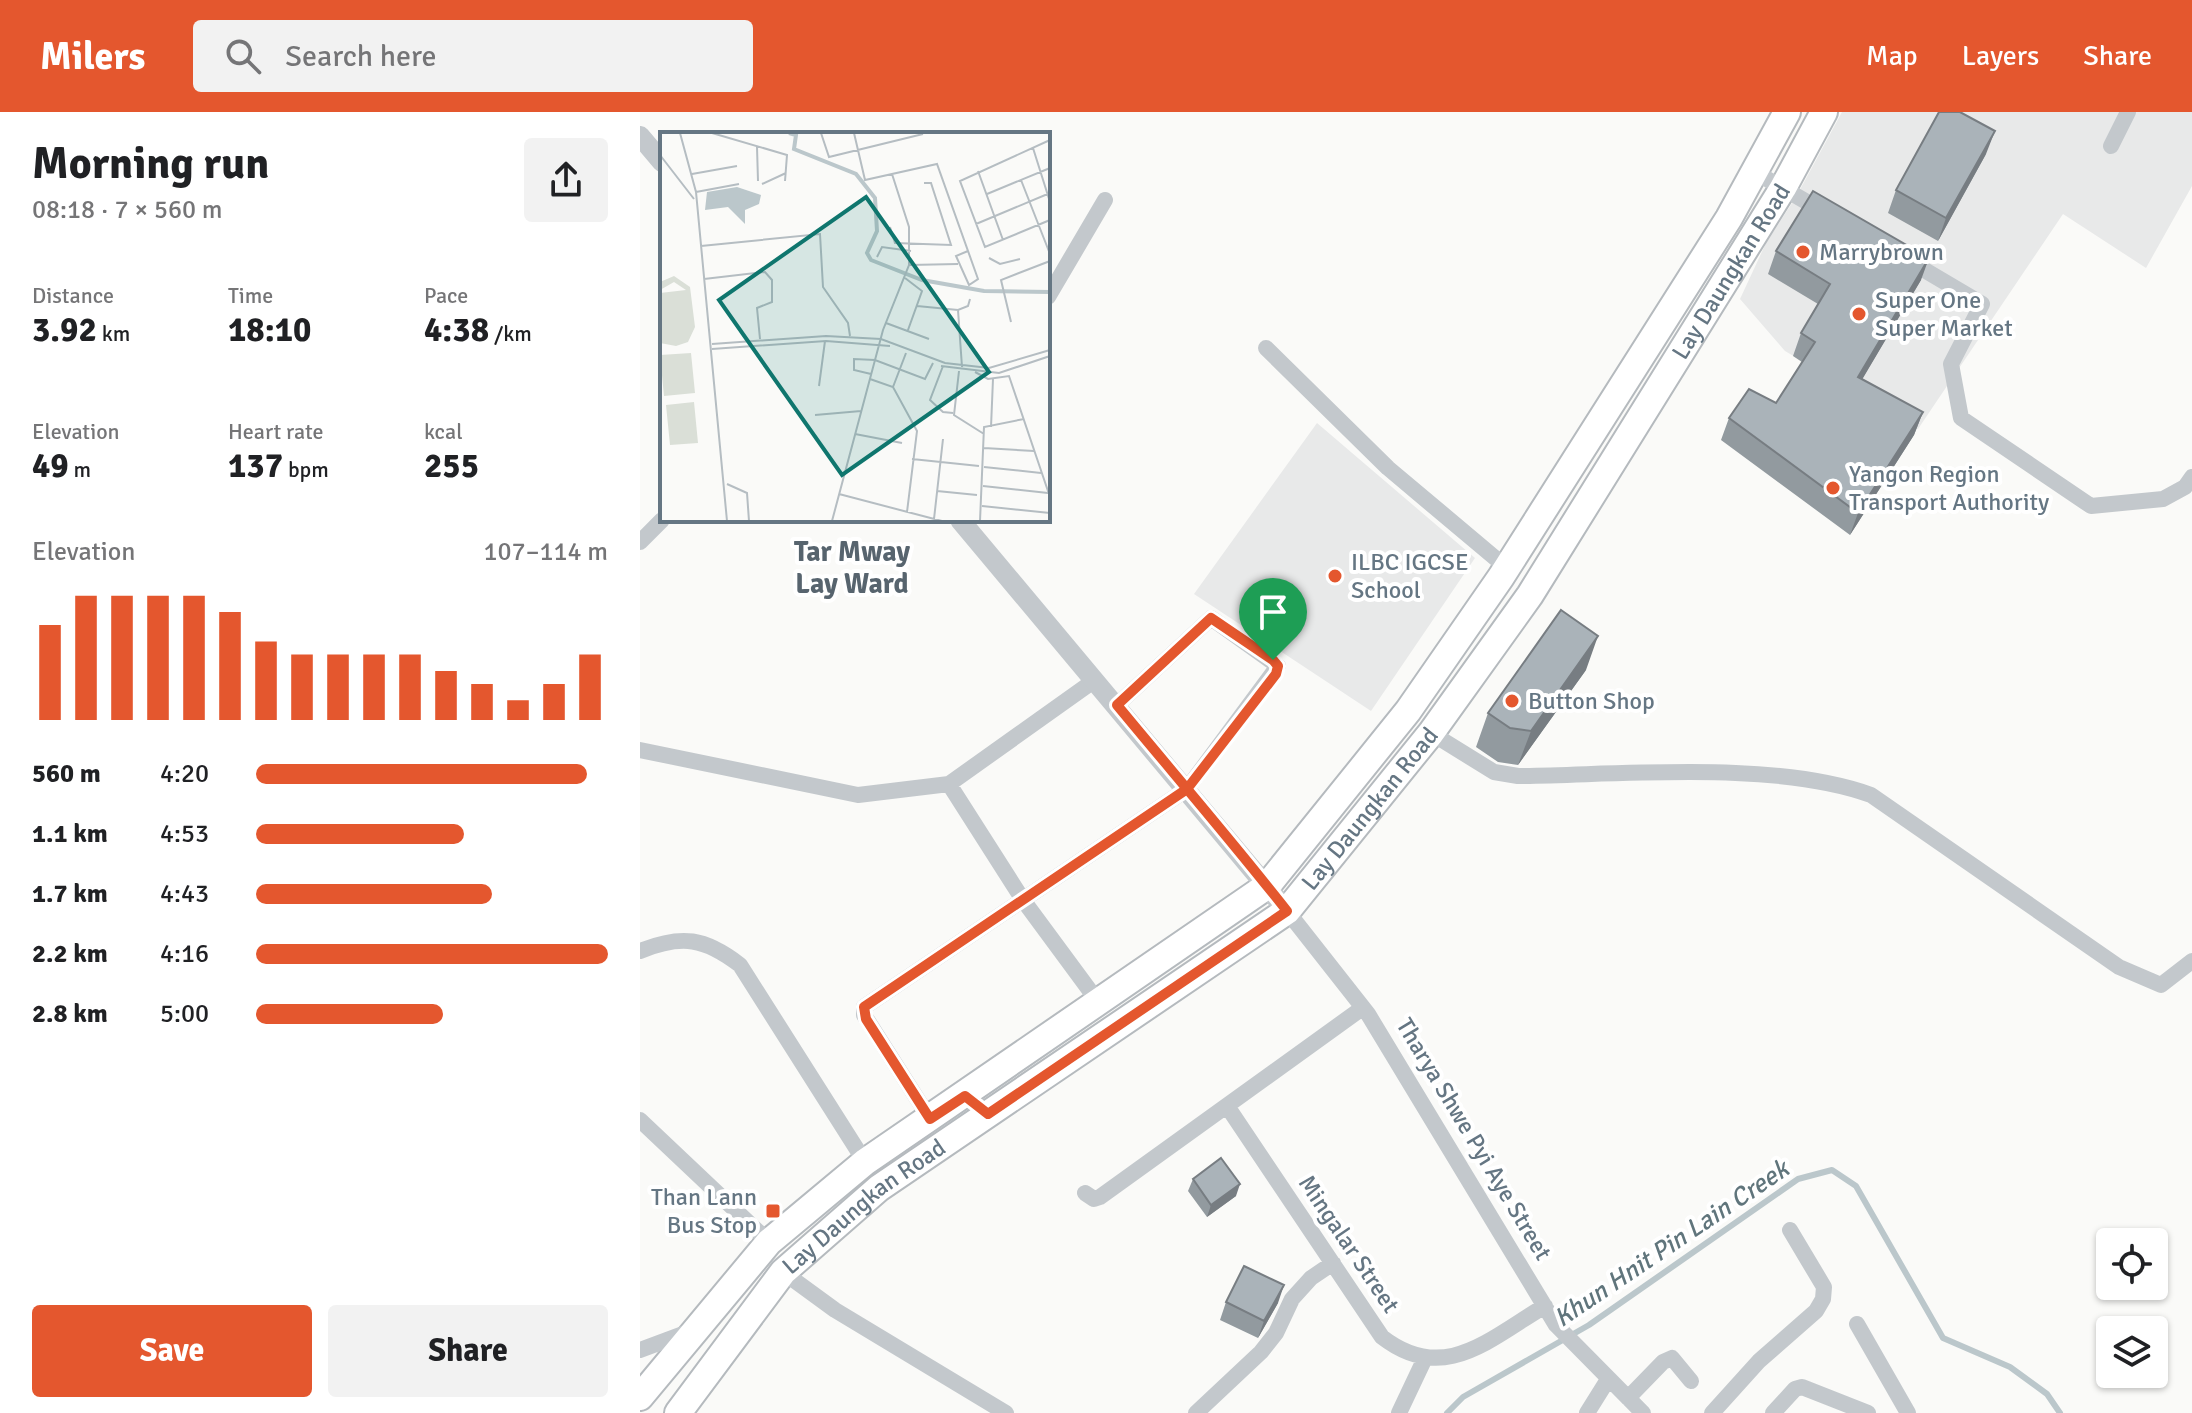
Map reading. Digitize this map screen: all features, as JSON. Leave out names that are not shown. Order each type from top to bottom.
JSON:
[{"type":"main road","name":"Lay Daungkan Road","points":[[640,1397],[769,1242],[865,1162],[1267,886],[1408,711],[1504,572],[1729,218],[1787,112]]},
{"type":"main road","name":"Lay Daungkan Road","points":[[678,1413],[783,1272],[879,1188],[1287,911],[1431,733],[1530,595],[1783,188],[1824,112]]},
{"type":"main road","points":[[1729,218],[1755,234]]},
{"type":"main road","points":[[1504,572],[1530,595]]},
{"type":"main road","points":[[1090,1009],[1097,1038]]},
{"type":"street","points":[[2111,146],[2128,112]]},
{"type":"street","points":[[640,136],[660,160]]},
{"type":"street","points":[[1755,172],[1842,222]]},
{"type":"street","points":[[1050,294],[1105,200]]},
{"type":"street","points":[[1893,252],[1982,304],[1951,364],[1961,418],[2091,506],[2163,499],[2185,487],[2192,477]]},
{"type":"street","points":[[1266,348],[1388,468],[1504,572]]},
{"type":"street","points":[[640,542],[660,522]]},
{"type":"street","name":"Tharya Shwe Pyi Aye Street","points":[[962,522],[1327,959],[1361,1009],[1368,1014],[1556,1325],[1607,1381],[1643,1413]]},
{"type":"street","points":[[930,1119],[866,1019],[864,1007],[1187,789],[1276,674],[1278,666],[1211,618],[1117,705]]},
{"type":"street","points":[[640,750],[858,795],[949,784],[1095,680]]},
{"type":"street","points":[[1431,733],[1494,772],[1518,776],[1689,774],[1836,782],[1871,795],[2119,967],[2161,985],[2192,961]]},
{"type":"street","points":[[949,784],[1090,1009]]},
{"type":"street","points":[[640,951],[686,938],[719,949],[740,965],[865,1162]]},
{"type":"street","points":[[1085,1193],[1094,1199],[1100,1197],[1361,1009]]},
{"type":"street","points":[[965,1096],[988,1114]]},
{"type":"street","name":"Mingalar Street","points":[[1227,1106],[1382,1337],[1399,1350],[1425,1358],[1457,1358],[1545,1306]]},
{"type":"street","points":[[640,1120],[769,1242]]},
{"type":"street","points":[[1712,1413],[1759,1361],[1816,1311],[1823,1299],[1824,1287],[1790,1230]]},
{"type":"street","points":[[1196,1413],[1261,1352],[1276,1333],[1292,1299],[1311,1278],[1333,1263]]},
{"type":"street","points":[[783,1272],[835,1310],[1006,1413]]},
{"type":"street","points":[[1857,1324],[1908,1413]]},
{"type":"street","points":[[640,1350],[694,1329]]},
{"type":"street","points":[[1399,1413],[1425,1358]]},
{"type":"street","points":[[1628,1398],[1663,1362],[1672,1358],[1691,1381]]},
{"type":"street","points":[[1587,1413],[1607,1381]]},
{"type":"street","points":[[1773,1413],[1795,1389],[1802,1387],[1868,1413]]},
{"type":"shaded area","points":[[1842,112],[2192,112],[2192,186],[2146,268],[2063,214],[1918,429],[1785,351],[1740,299],[1766,243],[1796,197]]},
{"type":"shaded area","name":"ILBC IGCSE School","points":[[1317,423],[1475,558],[1371,711],[1194,594]]},
{"type":"building","points":[[1939,112],[1960,112],[1995,131],[1946,218],[1896,190]]},
{"type":"building","points":[[1813,191],[1929,258],[1858,377],[1923,412],[1858,513],[1729,418],[1749,389],[1776,403],[1815,342],[1801,333],[1830,284],[1776,251]]},
{"type":"building","points":[[1561,610],[1598,636],[1531,731],[1510,728],[1488,713]]},
{"type":"building","points":[[1221,1158],[1240,1184],[1211,1205],[1193,1179]]},
{"type":"building","points":[[1244,1266],[1284,1285],[1264,1321],[1226,1302]]},
{"type":"waterway","name":"Khun Hnit Pin Lain Creek","points":[[1447,1413],[1463,1397],[1589,1325],[1798,1179],[1832,1170],[1856,1186],[1943,1338],[2010,1367],[2047,1394],[2060,1413]]},
{"type":"place","name":"Marrybrown","points":[[1803,252]]},
{"type":"place","name":"Super One Super Market","points":[[1859,314]]},
{"type":"place","name":"Yangon Region Transport Authority","points":[[1833,488]]},
{"type":"place","name":"ILBC IGCSE School","points":[[1335,576]]},
{"type":"place","name":"Button Shop","points":[[1512,701]]},
{"type":"place","name":"Than Lann Bus Stop","points":[[773,1211]]},
{"type":"district","name":"Tar Mway Lay Ward","points":[[852,567]]},
{"type":"route","points":[[1273,660],[1211,618],[1117,705],[1187,789],[1287,911],[988,1114],[965,1096],[930,1119],[866,1019],[864,1007],[1187,789],[1276,674],[1278,666],[1273,660]]}]
